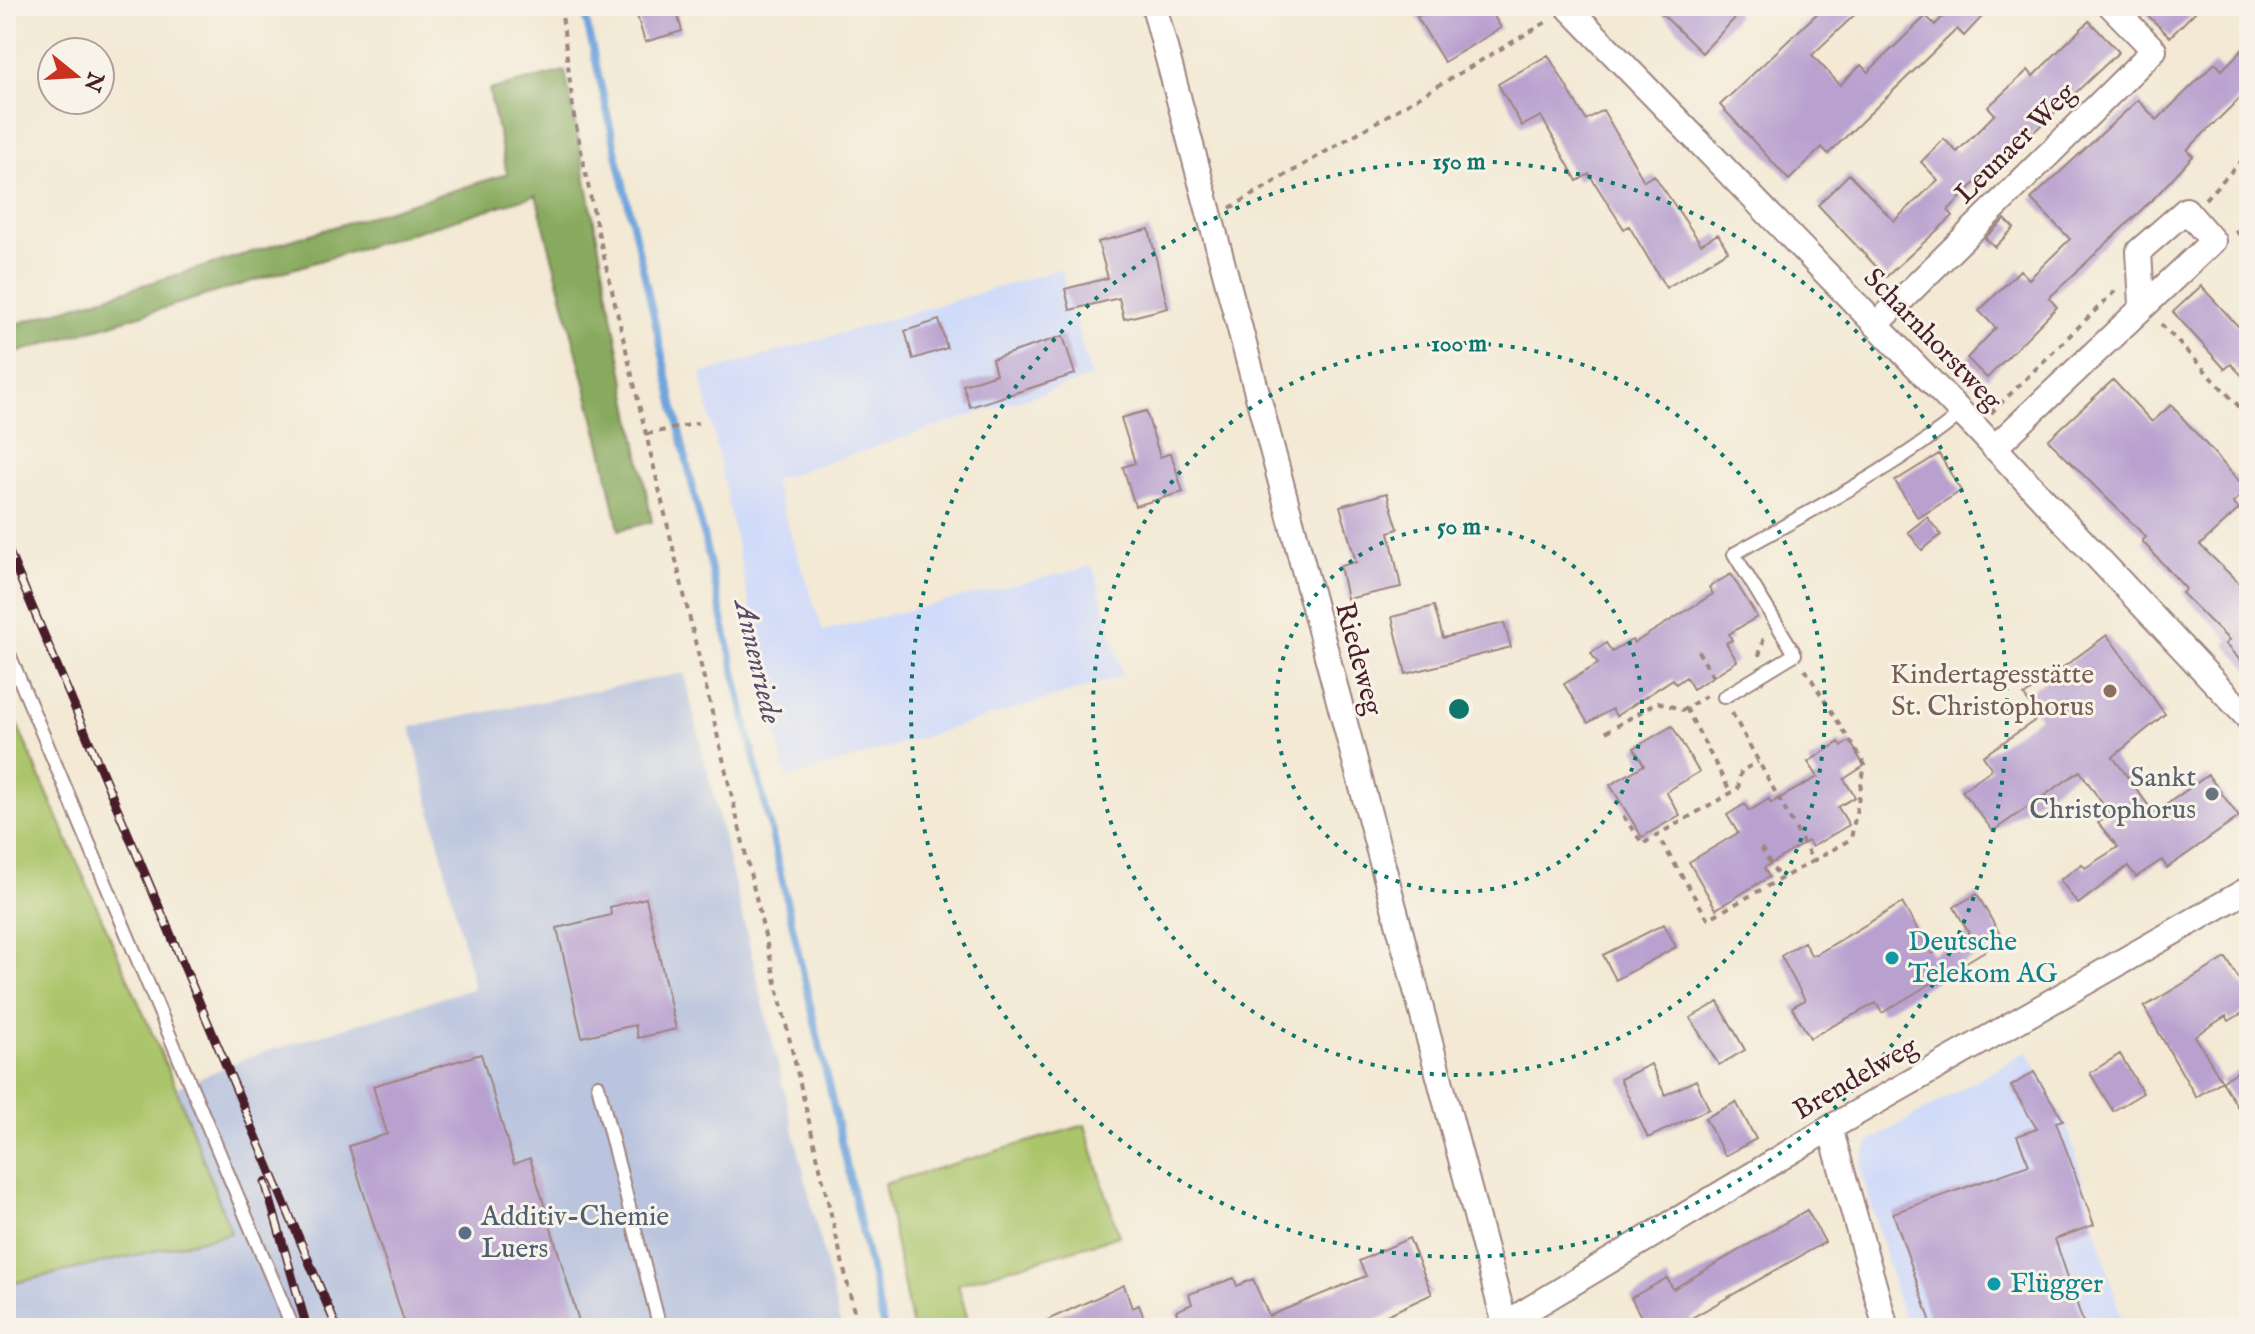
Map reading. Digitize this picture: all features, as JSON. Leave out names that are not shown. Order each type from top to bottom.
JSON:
[{"type":"street","name":"Riedeweg","points":[[1154,6],[1503,1327]]},
{"type":"street","name":"Leunaer Weg","points":[[1876,325],[2154,50],[2111,6]]},
{"type":"street","name":"Scharnhorstweg","points":[[1570,7],[1969,421],[2249,719]]},
{"type":"street","points":[[1994,448],[2213,241],[2186,210],[2139,251],[2142,305]]},
{"type":"street","name":"Brendelweg","points":[[1503,1327],[1830,1128],[2249,889]]},
{"type":"street","points":[[1830,1128],[1886,1328]]},
{"type":"lane","points":[[1721,692],[1751,681],[1795,654],[1734,554],[1865,480],[1931,438],[1969,421]]},
{"type":"lane","points":[[6,647],[293,1328]]},
{"type":"lane","points":[[598,1085],[660,1328]]},
{"type":"path","points":[[561,6],[574,116],[858,1328]]},
{"type":"path","points":[[1209,221],[1570,7]]},
{"type":"path","points":[[2186,210],[2206,199],[2249,153]]},
{"type":"path","points":[[1969,421],[2116,290],[2116,279]]},
{"type":"path","points":[[2142,305],[2249,417]]},
{"type":"path","points":[[647,434],[698,423]]},
{"type":"path","points":[[1751,681],[1770,613]]},
{"type":"path","points":[[1698,651],[1813,861]]},
{"type":"path","points":[[1657,835],[1708,919],[1851,839],[1865,765],[1795,654]]},
{"type":"path","points":[[1606,732],[1658,702],[1683,710],[1721,692]]},
{"type":"path","points":[[1686,708],[1731,793]]},
{"type":"path","points":[[1623,816],[1643,844],[1738,789],[1741,771],[1758,762]]},
{"type":"path","points":[[1761,848],[1780,879]]},
{"type":"shaded area","points":[[1061,269],[1091,377],[773,480],[823,631],[1093,566],[1123,676],[786,779],[701,374]]},
{"type":"shaded area","points":[[684,673],[841,1328],[6,1328],[6,1285],[231,1233],[176,1088],[246,1058],[474,988],[411,727]]},
{"type":"shaded area","points":[[2027,1051],[2067,1125],[2124,1328],[1906,1328],[1860,1167],[1869,1142]]},
{"type":"green space","points":[[565,71],[652,522],[619,530],[602,449],[536,195],[6,356],[6,327],[507,174],[489,90]]},
{"type":"green space","points":[[6,699],[176,1088],[231,1233],[6,1285]]},
{"type":"green space","points":[[1085,1125],[1119,1236],[958,1284],[970,1328],[912,1328],[884,1184]]},
{"type":"building","points":[[634,6],[675,6],[682,31],[645,42]]},
{"type":"building","points":[[1436,6],[1488,6],[1501,28],[1444,62],[1417,17]]},
{"type":"building","points":[[1654,6],[1729,6],[1738,15],[1702,53]]},
{"type":"building","points":[[1825,6],[1864,6],[1812,55],[1840,85],[1861,65],[1868,72],[1926,16],[1935,25],[1953,6],[1992,6],[1964,36],[1957,29],[1828,154],[1822,147],[1789,180],[1720,105]]},
{"type":"building","points":[[2138,6],[2201,6],[2170,37]]},
{"type":"building","points":[[2089,21],[2119,52],[2022,143],[2019,140],[1948,210],[1953,216],[1886,277],[1818,205],[1849,174],[1894,221],[1938,180],[1921,162],[1944,139],[1957,152],[1995,114],[1988,107],[2028,70],[2033,76]]},
{"type":"building","points":[[2249,43],[2249,89],[2187,150],[2193,156],[2157,195],[2049,298],[2057,307],[1987,378],[1967,358],[1996,328],[1979,311],[2020,270],[2029,279],[2070,239],[2031,199],[2138,100],[2157,120],[2215,63],[2222,70]]},
{"type":"building","points":[[1548,55],[1586,120],[1603,110],[1644,181],[1654,175],[1701,244],[1718,234],[1728,251],[1666,288],[1629,226],[1624,229],[1589,174],[1577,181],[1541,116],[1522,126],[1498,84]]},
{"type":"building","points":[[2005,219],[2014,228],[1995,247],[1985,238]]},
{"type":"building","points":[[1149,229],[1168,308],[1124,319],[1119,298],[1070,310],[1065,289],[1108,278],[1098,242]]},
{"type":"building","points":[[2201,286],[2249,338],[2249,383],[2231,364],[2225,369],[2173,312]]},
{"type":"building","points":[[939,320],[947,348],[913,359],[905,331]]},
{"type":"building","points":[[1063,336],[1075,374],[970,407],[963,385],[996,374],[992,359]]},
{"type":"building","points":[[2113,380],[2152,422],[2171,405],[2247,490],[2233,503],[2239,509],[2200,545],[2249,593],[2249,670],[2225,644],[2229,640],[2182,593],[2186,589],[2142,541],[2146,537],[2048,440]]},
{"type":"building","points":[[1146,411],[1160,457],[1171,453],[1183,492],[1135,506],[1123,467],[1135,463],[1121,418]]},
{"type":"building","points":[[1939,454],[1961,491],[1918,518],[1895,481]]},
{"type":"building","points":[[1387,493],[1398,529],[1389,532],[1401,587],[1347,599],[1340,566],[1356,562],[1340,506]]},
{"type":"building","points":[[1927,517],[1941,535],[1922,550],[1908,532]]},
{"type":"building","points":[[1731,574],[1757,617],[1729,634],[1732,640],[1726,643],[1737,661],[1693,689],[1686,677],[1676,684],[1673,679],[1616,716],[1612,709],[1588,723],[1564,684],[1598,664],[1591,653],[1606,643],[1612,652],[1632,640],[1634,643],[1713,594],[1709,587]]},
{"type":"building","points":[[1434,606],[1443,638],[1504,623],[1511,647],[1406,674],[1392,617]]},
{"type":"building","points":[[2107,635],[2165,714],[2113,757],[2154,813],[2208,775],[2239,817],[2167,868],[2162,860],[2136,877],[2128,866],[2078,904],[2060,880],[2082,864],[2085,868],[2118,847],[2098,823],[2110,815],[2080,771],[1993,831],[1962,791],[1992,769],[1983,756],[2040,717],[2024,696]]},
{"type":"building","points":[[1672,726],[1699,772],[1666,792],[1680,815],[1642,837],[1610,785],[1644,765],[1634,748]]},
{"type":"building","points":[[1850,741],[1864,766],[1844,779],[1855,797],[1838,807],[1849,825],[1812,847],[1808,841],[1764,868],[1769,877],[1716,909],[1689,862],[1738,833],[1727,815],[1745,804],[1749,811],[1769,799],[1771,803],[1818,777],[1808,762],[1839,742],[1842,746]]},
{"type":"building","points":[[1977,894],[2003,940],[1882,1013],[1876,1003],[1810,1038],[1792,1007],[1805,1000],[1781,956],[1804,942],[1811,955],[1817,954],[1902,903],[1932,954],[1969,933],[1954,907]]},
{"type":"building","points":[[646,898],[676,1029],[638,1038],[635,1025],[582,1037],[557,928],[611,915],[610,907]]},
{"type":"building","points":[[1664,924],[1676,947],[1616,980],[1603,955]]},
{"type":"building","points":[[2226,958],[2249,995],[2249,1009],[2229,1021],[2226,1016],[2195,1036],[2222,1081],[2196,1097],[2144,1007]]},
{"type":"building","points":[[1718,1002],[1745,1050],[1719,1065],[1690,1018]]},
{"type":"building","name":"Additiv-Chemie Luers","points":[[481,1054],[514,1164],[530,1158],[581,1328],[406,1328],[349,1146],[387,1134],[373,1086]]},
{"type":"building","points":[[2120,1054],[2143,1093],[2113,1111],[2090,1073]]},
{"type":"building","points":[[1651,1064],[1665,1095],[1696,1080],[1709,1109],[1648,1138],[1620,1079]]},
{"type":"building","points":[[2249,1065],[2249,1126],[2222,1081]]},
{"type":"building","name":"Flügger","points":[[2034,1072],[2063,1120],[2056,1122],[2094,1225],[2055,1239],[2085,1328],[1933,1328],[1893,1213],[2029,1165],[2017,1136],[2037,1129],[2011,1086]]},
{"type":"building","points":[[1736,1102],[1756,1139],[1725,1156],[1705,1118]]},
{"type":"building","points":[[1807,1210],[1825,1242],[1690,1319],[1694,1328],[1647,1328],[1631,1298],[1667,1278],[1673,1289]]},
{"type":"building","points":[[1409,1238],[1432,1294],[1359,1328],[1182,1328],[1176,1311],[1192,1304],[1189,1294],[1234,1278],[1237,1286],[1253,1279],[1269,1316],[1366,1276],[1359,1261]]},
{"type":"building","points":[[1124,1285],[1132,1308],[1139,1305],[1148,1328],[1030,1328]]},
{"type":"waterway","name":"Annenriede","points":[[583,6],[884,1328]]},
{"type":"railway","points":[[6,545],[337,1328]]},
{"type":"railway","points":[[265,1182],[307,1328]]},
{"type":"place","name":"Kindertagesstätte St. Christophorus","points":[[2110,691]]},
{"type":"place","name":"Sankt Christophorus","points":[[2212,794]]},
{"type":"place","name":"Deutsche Telekom AG","points":[[1892,958]]},
{"type":"place","name":"Additiv-Chemie Luers","points":[[465,1233]]},
{"type":"place","name":"Flügger","points":[[1994,1284]]}]
